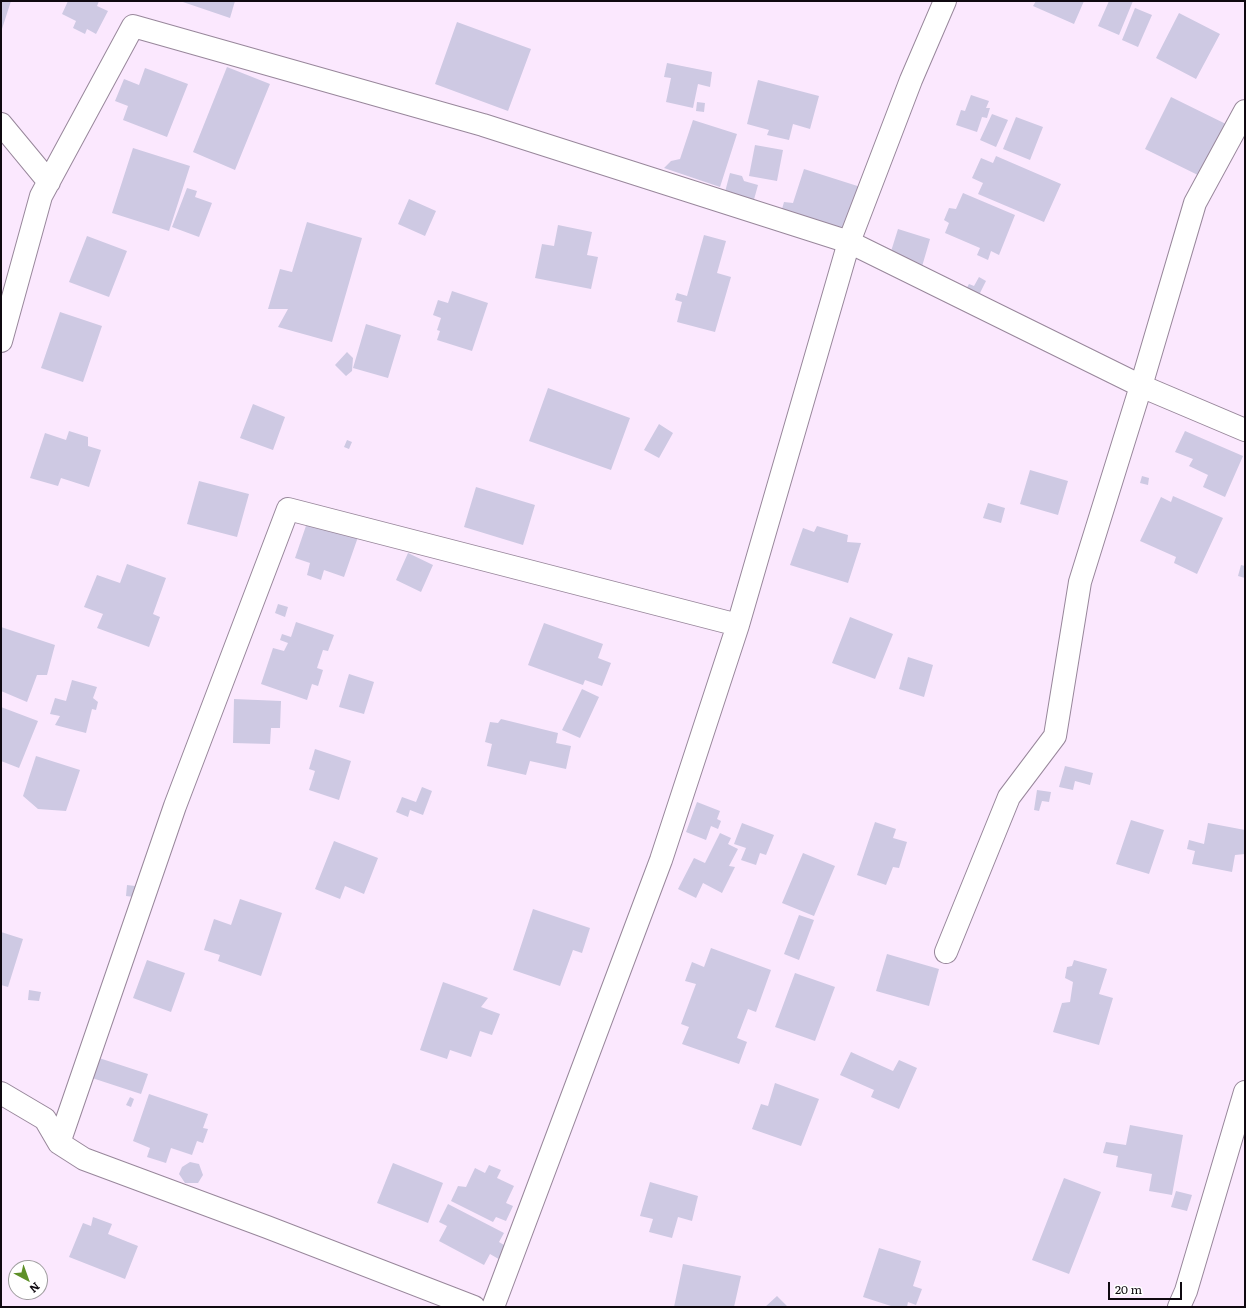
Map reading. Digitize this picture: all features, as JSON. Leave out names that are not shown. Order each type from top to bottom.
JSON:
[{"type":"street","points":[[493,1307],[661,860],[738,626],[849,242],[911,80],[945,1]]},
{"type":"street","points":[[1,341],[41,196],[133,26],[483,125],[849,242],[1142,386],[1245,430]]},
{"type":"street","points":[[946,952],[1009,797],[1055,736],[1080,582],[1142,386],[1194,203],[1245,110]]},
{"type":"street","points":[[1,124],[49,182]]},
{"type":"street","points":[[59,1143],[175,806],[288,509],[738,626]]},
{"type":"street","points":[[1179,1307],[1237,1145],[1245,1092]]},
{"type":"street","points":[[1,1093],[45,1120],[59,1143],[84,1159],[267,1226],[474,1307]]},
{"type":"building","points":[[1,1],[11,1],[1,32]]},
{"type":"building","points":[[68,1],[99,1],[97,6],[108,11],[96,34],[87,29],[85,34],[73,28],[76,21],[62,14]]},
{"type":"building","points":[[180,1],[235,1],[230,18]]},
{"type":"building","points":[[1036,1],[1084,1],[1074,24],[1033,6]]},
{"type":"building","points":[[1109,1],[1133,1],[1119,35],[1098,26]]},
{"type":"building","points":[[1135,8],[1152,15],[1138,47],[1122,40]]},
{"type":"building","points":[[1179,13],[1220,34],[1196,79],[1156,58]]},
{"type":"building","points":[[457,22],[531,49],[508,111],[435,84]]},
{"type":"building","points":[[667,63],[712,72],[710,87],[698,84],[693,108],[666,102],[671,78],[664,77]]},
{"type":"building","points":[[227,67],[270,84],[235,170],[193,152]]},
{"type":"building","points":[[145,68],[188,84],[167,137],[123,120],[128,106],[115,101],[124,79],[139,85]]},
{"type":"building","points":[[758,80],[819,96],[810,129],[793,124],[789,140],[767,135],[769,130],[747,124]]},
{"type":"building","points":[[971,95],[989,101],[986,108],[990,108],[987,118],[982,117],[977,132],[956,125],[961,110],[965,111]]},
{"type":"building","points":[[1171,97],[1234,128],[1208,180],[1145,149]]},
{"type":"building","points":[[697,102],[705,103],[704,112],[696,111]]},
{"type":"building","points":[[992,114],[1008,120],[996,147],[980,140]]},
{"type":"building","points":[[1016,117],[1043,127],[1030,160],[1003,149]]},
{"type":"building","points":[[693,120],[737,134],[720,187],[664,168],[671,161],[680,159]]},
{"type":"building","points":[[755,145],[783,150],[777,181],[749,176]]},
{"type":"building","points":[[133,148],[190,166],[169,231],[112,213]]},
{"type":"building","points":[[996,156],[1061,184],[1044,222],[978,194],[983,183],[972,178],[981,158],[993,163]]},
{"type":"building","points":[[804,169],[870,190],[851,247],[787,216],[788,211],[782,209],[784,202],[793,203]]},
{"type":"building","points":[[730,173],[742,176],[744,181],[758,185],[750,214],[721,207]]},
{"type":"building","points":[[187,188],[197,191],[195,197],[212,203],[199,237],[172,227]]},
{"type":"building","points":[[963,193],[1015,215],[999,255],[991,251],[988,260],[977,255],[980,248],[945,233],[949,223],[944,220],[949,208],[956,209]]},
{"type":"building","points":[[409,199],[436,211],[425,236],[398,224]]},
{"type":"building","points":[[307,222],[362,238],[332,342],[278,327],[288,309],[268,309],[280,269],[292,272]]},
{"type":"building","points":[[558,225],[592,232],[587,255],[598,257],[591,289],[535,278],[542,244],[554,246]]},
{"type":"building","points":[[898,229],[930,239],[921,270],[888,261]]},
{"type":"building","points":[[704,235],[726,241],[717,273],[731,277],[715,332],[677,322],[682,302],[675,300],[677,293],[687,296]]},
{"type":"building","points":[[87,236],[127,251],[109,297],[69,282]]},
{"type":"building","points":[[979,277],[986,281],[973,307],[960,300],[969,284],[974,286]]},
{"type":"building","points":[[452,291],[488,303],[472,351],[437,340],[440,331],[437,330],[441,318],[433,315],[438,300],[448,303]]},
{"type":"building","points":[[60,312],[102,326],[83,382],[41,368]]},
{"type":"building","points":[[366,324],[401,335],[388,378],[353,368]]},
{"type":"building","points":[[347,352],[353,358],[352,371],[346,376],[335,365]]},
{"type":"building","points":[[548,388],[630,418],[611,470],[529,441]]},
{"type":"building","points":[[253,404],[285,417],[273,450],[240,438]]},
{"type":"building","points":[[659,424],[673,433],[659,458],[644,450]]},
{"type":"building","points":[[69,431],[88,437],[88,446],[101,450],[89,487],[61,478],[58,486],[30,478],[45,433],[66,440]]},
{"type":"building","points":[[1185,431],[1243,456],[1225,497],[1203,487],[1208,475],[1189,466],[1193,459],[1175,452]]},
{"type":"building","points":[[347,440],[352,442],[349,449],[344,447]]},
{"type":"building","points":[[1030,470],[1068,481],[1058,515],[1020,504]]},
{"type":"building","points":[[1142,476],[1149,478],[1148,485],[1140,483]]},
{"type":"building","points":[[199,481],[249,494],[237,537],[187,524]]},
{"type":"building","points":[[476,487],[535,505],[523,545],[464,527]]},
{"type":"building","points":[[1173,496],[1223,518],[1197,574],[1174,563],[1176,557],[1140,541],[1161,497],[1171,502]]},
{"type":"building","points":[[988,503],[1005,508],[1001,523],[983,518]]},
{"type":"building","points":[[308,520],[358,537],[344,577],[324,570],[321,580],[307,575],[310,563],[295,558]]},
{"type":"building","points":[[817,526],[848,535],[847,542],[861,543],[848,583],[790,565],[803,528],[814,532]]},
{"type":"building","points":[[408,553],[433,565],[421,592],[396,580]]},
{"type":"building","points":[[127,564],[166,578],[153,614],[160,617],[149,647],[97,628],[103,614],[84,607],[97,575],[120,583]]},
{"type":"building","points":[[1241,565],[1245,566],[1245,578],[1238,576]]},
{"type":"building","points":[[278,604],[288,607],[285,617],[275,613]]},
{"type":"building","points":[[850,617],[893,634],[875,679],[832,663]]},
{"type":"building","points":[[296,622],[334,635],[328,651],[323,650],[317,668],[323,670],[318,686],[312,684],[307,700],[261,684],[273,648],[284,651],[288,643],[280,640],[282,634],[291,637]]},
{"type":"building","points":[[544,623],[603,644],[598,658],[611,663],[602,686],[585,680],[583,685],[528,665]]},
{"type":"building","points":[[1,627],[55,645],[47,675],[37,675],[27,702],[1,691]]},
{"type":"building","points":[[908,657],[933,665],[924,697],[899,689]]},
{"type":"building","points":[[349,674],[374,682],[364,714],[339,707]]},
{"type":"building","points":[[72,680],[97,687],[93,698],[98,702],[96,710],[92,709],[86,733],[55,725],[60,716],[50,714],[55,698],[66,701]]},
{"type":"building","points":[[582,689],[599,697],[580,738],[562,730]]},
{"type":"building","points":[[234,699],[281,701],[280,728],[271,728],[270,744],[233,743]]},
{"type":"building","points":[[1,707],[38,721],[19,768],[1,761]]},
{"type":"building","points":[[501,719],[558,733],[556,743],[571,746],[566,769],[530,761],[526,775],[487,766],[492,744],[485,742],[490,722],[498,723]]},
{"type":"building","points":[[315,749],[351,761],[339,800],[309,790],[315,771],[309,769]]},
{"type":"building","points":[[36,756],[80,770],[66,811],[38,809],[23,796]]},
{"type":"building","points":[[1065,766],[1093,773],[1090,785],[1075,781],[1073,790],[1059,787]]},
{"type":"building","points":[[422,787],[432,791],[423,815],[410,810],[408,817],[396,812],[402,797],[416,802]]},
{"type":"building","points":[[1037,790],[1051,792],[1049,802],[1042,801],[1039,811],[1034,810]]},
{"type":"building","points":[[697,802],[720,811],[717,819],[721,821],[718,829],[711,826],[706,840],[686,832]]},
{"type":"building","points":[[1131,820],[1164,830],[1149,874],[1116,864]]},
{"type":"building","points":[[875,822],[896,829],[893,838],[907,842],[899,868],[893,867],[886,885],[857,875]]},
{"type":"building","points":[[742,823],[774,835],[766,855],[760,853],[756,865],[741,860],[746,848],[734,844]]},
{"type":"building","points":[[1208,823],[1245,830],[1245,854],[1235,855],[1232,872],[1192,864],[1195,851],[1187,849],[1189,840],[1204,844]]},
{"type":"building","points":[[720,833],[731,838],[728,844],[738,849],[729,866],[735,867],[722,893],[703,883],[696,898],[678,889],[694,858],[705,863]]},
{"type":"building","points":[[334,841],[378,858],[364,894],[345,886],[340,899],[315,889]]},
{"type":"building","points":[[803,853],[835,866],[814,916],[782,903]]},
{"type":"building","points":[[127,885],[135,886],[134,897],[126,896]]},
{"type":"building","points":[[240,899],[282,913],[261,976],[218,961],[220,955],[204,950],[214,919],[231,925]]},
{"type":"building","points":[[533,909],[590,928],[582,953],[573,950],[560,986],[513,970]]},
{"type":"building","points":[[799,915],[814,920],[799,960],[784,954]]},
{"type":"building","points":[[1,932],[23,939],[8,987],[1,985]]},
{"type":"building","points":[[711,948],[771,970],[756,1012],[748,1009],[737,1038],[747,1042],[739,1064],[682,1044],[689,1027],[681,1024],[696,984],[685,981],[692,962],[704,967]]},
{"type":"building","points":[[887,954],[939,969],[929,1006],[876,991]]},
{"type":"building","points":[[147,960],[185,973],[171,1012],[133,998]]},
{"type":"building","points":[[1074,960],[1107,969],[1099,994],[1113,998],[1099,1045],[1053,1032],[1062,1003],[1070,1002],[1073,982],[1065,978],[1067,967],[1072,966]]},
{"type":"building","points":[[795,973],[835,987],[815,1041],[775,1027]]},
{"type":"building","points":[[443,982],[488,998],[481,1007],[500,1014],[492,1035],[480,1031],[471,1057],[450,1050],[447,1059],[420,1050]]},
{"type":"building","points":[[29,990],[41,992],[39,1001],[28,1000]]},
{"type":"building","points":[[851,1052],[893,1071],[899,1060],[917,1068],[899,1109],[871,1097],[874,1090],[840,1075]]},
{"type":"building","points":[[96,1057],[148,1074],[141,1094],[89,1077]]},
{"type":"building","points":[[775,1083],[819,1099],[801,1146],[752,1129],[761,1104],[768,1106]]},
{"type":"building","points":[[149,1094],[208,1114],[203,1128],[208,1129],[203,1143],[197,1141],[192,1155],[171,1148],[166,1163],[147,1157],[150,1148],[133,1141]]},
{"type":"building","points":[[130,1097],[134,1099],[131,1107],[126,1105]]},
{"type":"building","points":[[1130,1125],[1183,1135],[1172,1195],[1149,1191],[1152,1174],[1116,1167],[1118,1156],[1103,1153],[1106,1142],[1126,1145]]},
{"type":"building","points":[[190,1162],[199,1164],[203,1175],[198,1183],[185,1183],[179,1174],[182,1167]]},
{"type":"building","points":[[393,1163],[443,1183],[428,1223],[377,1203]]},
{"type":"building","points":[[489,1165],[501,1170],[497,1178],[514,1186],[506,1203],[513,1206],[506,1221],[496,1217],[493,1222],[451,1201],[458,1186],[466,1187],[475,1168],[485,1173]]},
{"type":"building","points":[[1064,1178],[1101,1192],[1069,1274],[1032,1260]]},
{"type":"building","points":[[650,1182],[698,1196],[692,1221],[678,1217],[672,1238],[649,1232],[653,1219],[640,1216]]},
{"type":"building","points":[[1176,1191],[1192,1195],[1187,1211],[1171,1207]]},
{"type":"building","points":[[448,1204],[504,1233],[499,1242],[509,1248],[502,1261],[490,1254],[484,1265],[439,1241],[447,1226],[439,1222]]},
{"type":"building","points":[[93,1217],[112,1224],[108,1234],[138,1246],[125,1279],[69,1257],[83,1223],[91,1226]]},
{"type":"building","points":[[879,1248],[921,1261],[913,1286],[922,1289],[916,1305],[908,1302],[907,1307],[894,1307],[863,1297]]},
{"type":"building","points":[[683,1264],[741,1276],[734,1307],[674,1307]]},
{"type":"building","points":[[777,1296],[788,1307],[765,1307]]}]
